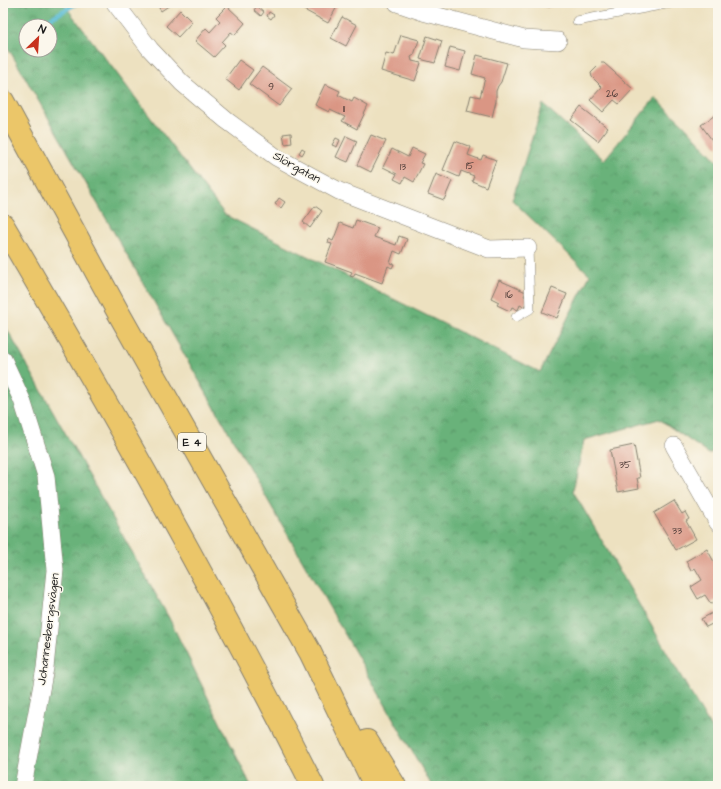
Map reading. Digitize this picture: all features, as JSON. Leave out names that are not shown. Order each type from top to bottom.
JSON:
[{"type":"highway","name":"E 4","points":[[3,101],[118,312],[310,652],[376,786]]},
{"type":"highway","points":[[3,225],[73,345],[259,679],[313,786]]},
{"type":"highway","points":[[310,652],[395,786]]},
{"type":"street","name":"Slörgatan","points":[[115,3],[150,49],[182,83],[226,120],[276,156],[340,191],[488,249],[528,248]]},
{"type":"street","points":[[397,3],[423,12],[524,39],[558,41]]},
{"type":"street","name":"Johannesbergsvägen","points":[[3,359],[22,400],[46,476],[55,570],[45,668],[23,786]]},
{"type":"street","points":[[674,446],[718,523]]},
{"type":"lane","points":[[577,21],[671,3]]},
{"type":"lane","points":[[516,317],[530,309],[528,248]]},
{"type":"green space","points":[[3,3],[63,3],[225,215],[540,372],[590,275],[512,200],[543,104],[604,160],[655,98],[683,124],[718,162],[718,448],[709,454],[659,419],[584,440],[573,491],[718,740],[718,786],[432,786],[3,39]]},
{"type":"green space","points":[[3,322],[169,618],[251,786],[3,786]]},
{"type":"building","points":[[156,3],[173,3],[161,11]]},
{"type":"building","points":[[296,3],[339,3],[328,23],[295,5]]},
{"type":"building","points":[[535,3],[551,3],[550,7],[535,5]]},
{"type":"building","points":[[227,6],[245,23],[235,35],[231,32],[222,42],[225,45],[214,57],[195,41],[206,28],[210,32],[220,21],[216,17]]},
{"type":"building","points":[[257,6],[264,12],[261,16],[254,10]]},
{"type":"building","points":[[180,10],[192,22],[178,37],[166,26]]},
{"type":"building","points":[[269,12],[274,15],[271,19],[267,16]]},
{"type":"building","points":[[342,17],[357,25],[346,46],[331,38]]},
{"type":"building","points":[[401,35],[419,40],[414,55],[411,57],[412,61],[421,63],[415,81],[381,71],[386,53],[394,55]]},
{"type":"building","points":[[427,36],[442,41],[435,63],[420,59]]},
{"type":"building","points":[[450,47],[465,51],[460,71],[445,67]]},
{"type":"building","points":[[477,55],[507,63],[501,82],[496,91],[496,101],[492,117],[467,111],[471,95],[480,97],[485,78],[472,74]]},
{"type":"building","points":[[239,60],[253,70],[239,90],[225,79]]},
{"type":"building","points":[[601,63],[604,63],[633,89],[619,104],[614,100],[603,112],[590,100],[602,87],[592,77],[591,73]]},
{"type":"building","points":[[262,67],[292,89],[279,106],[249,84]]},
{"type":"building","points":[[325,84],[340,91],[338,95],[352,102],[354,98],[368,106],[357,129],[342,121],[345,117],[330,110],[329,112],[315,105]]},
{"type":"building","points":[[581,107],[608,128],[598,141],[571,120]]},
{"type":"building","points":[[718,113],[718,146],[717,147],[701,125]]},
{"type":"building","points":[[291,133],[292,143],[285,144],[283,134]]},
{"type":"building","points":[[371,135],[386,141],[371,172],[357,165]]},
{"type":"building","points":[[346,136],[357,141],[348,162],[336,157]]},
{"type":"building","points":[[336,138],[340,140],[337,147],[332,145]]},
{"type":"building","points":[[455,141],[471,147],[468,155],[481,160],[483,155],[496,160],[486,187],[472,181],[474,176],[461,171],[459,177],[443,170]]},
{"type":"building","points":[[302,148],[305,150],[302,155],[299,153]]},
{"type":"building","points":[[412,148],[425,154],[420,163],[423,164],[414,182],[405,177],[402,183],[394,179],[397,174],[383,167],[392,149],[408,157]]},
{"type":"building","points":[[436,174],[452,181],[444,200],[428,194]]},
{"type":"building","points":[[279,198],[285,202],[281,208],[275,204]]},
{"type":"building","points":[[315,206],[322,211],[310,228],[303,222]]},
{"type":"building","points":[[356,220],[378,228],[374,237],[396,245],[399,236],[407,239],[401,254],[394,251],[390,263],[394,264],[392,268],[388,266],[382,283],[355,273],[353,277],[350,276],[352,272],[325,262],[332,244],[328,243],[329,239],[333,241],[340,223],[353,228]]},
{"type":"building","points":[[499,280],[526,292],[524,296],[528,298],[524,307],[520,305],[518,310],[512,307],[510,311],[497,305],[499,302],[491,298]]},
{"type":"building","points":[[552,288],[567,294],[557,318],[542,312]]},
{"type":"building","points":[[634,445],[640,478],[637,478],[639,488],[618,492],[610,450]]},
{"type":"building","points":[[674,501],[682,514],[685,512],[689,519],[686,521],[696,539],[676,550],[654,513]]},
{"type":"building","points":[[707,549],[718,569],[718,600],[711,604],[705,595],[698,599],[691,587],[702,580],[695,568],[691,571],[686,561]]},
{"type":"building","points":[[716,611],[718,621],[706,627],[701,619]]},
{"type":"waterway","points":[[51,18],[77,3]]}]
